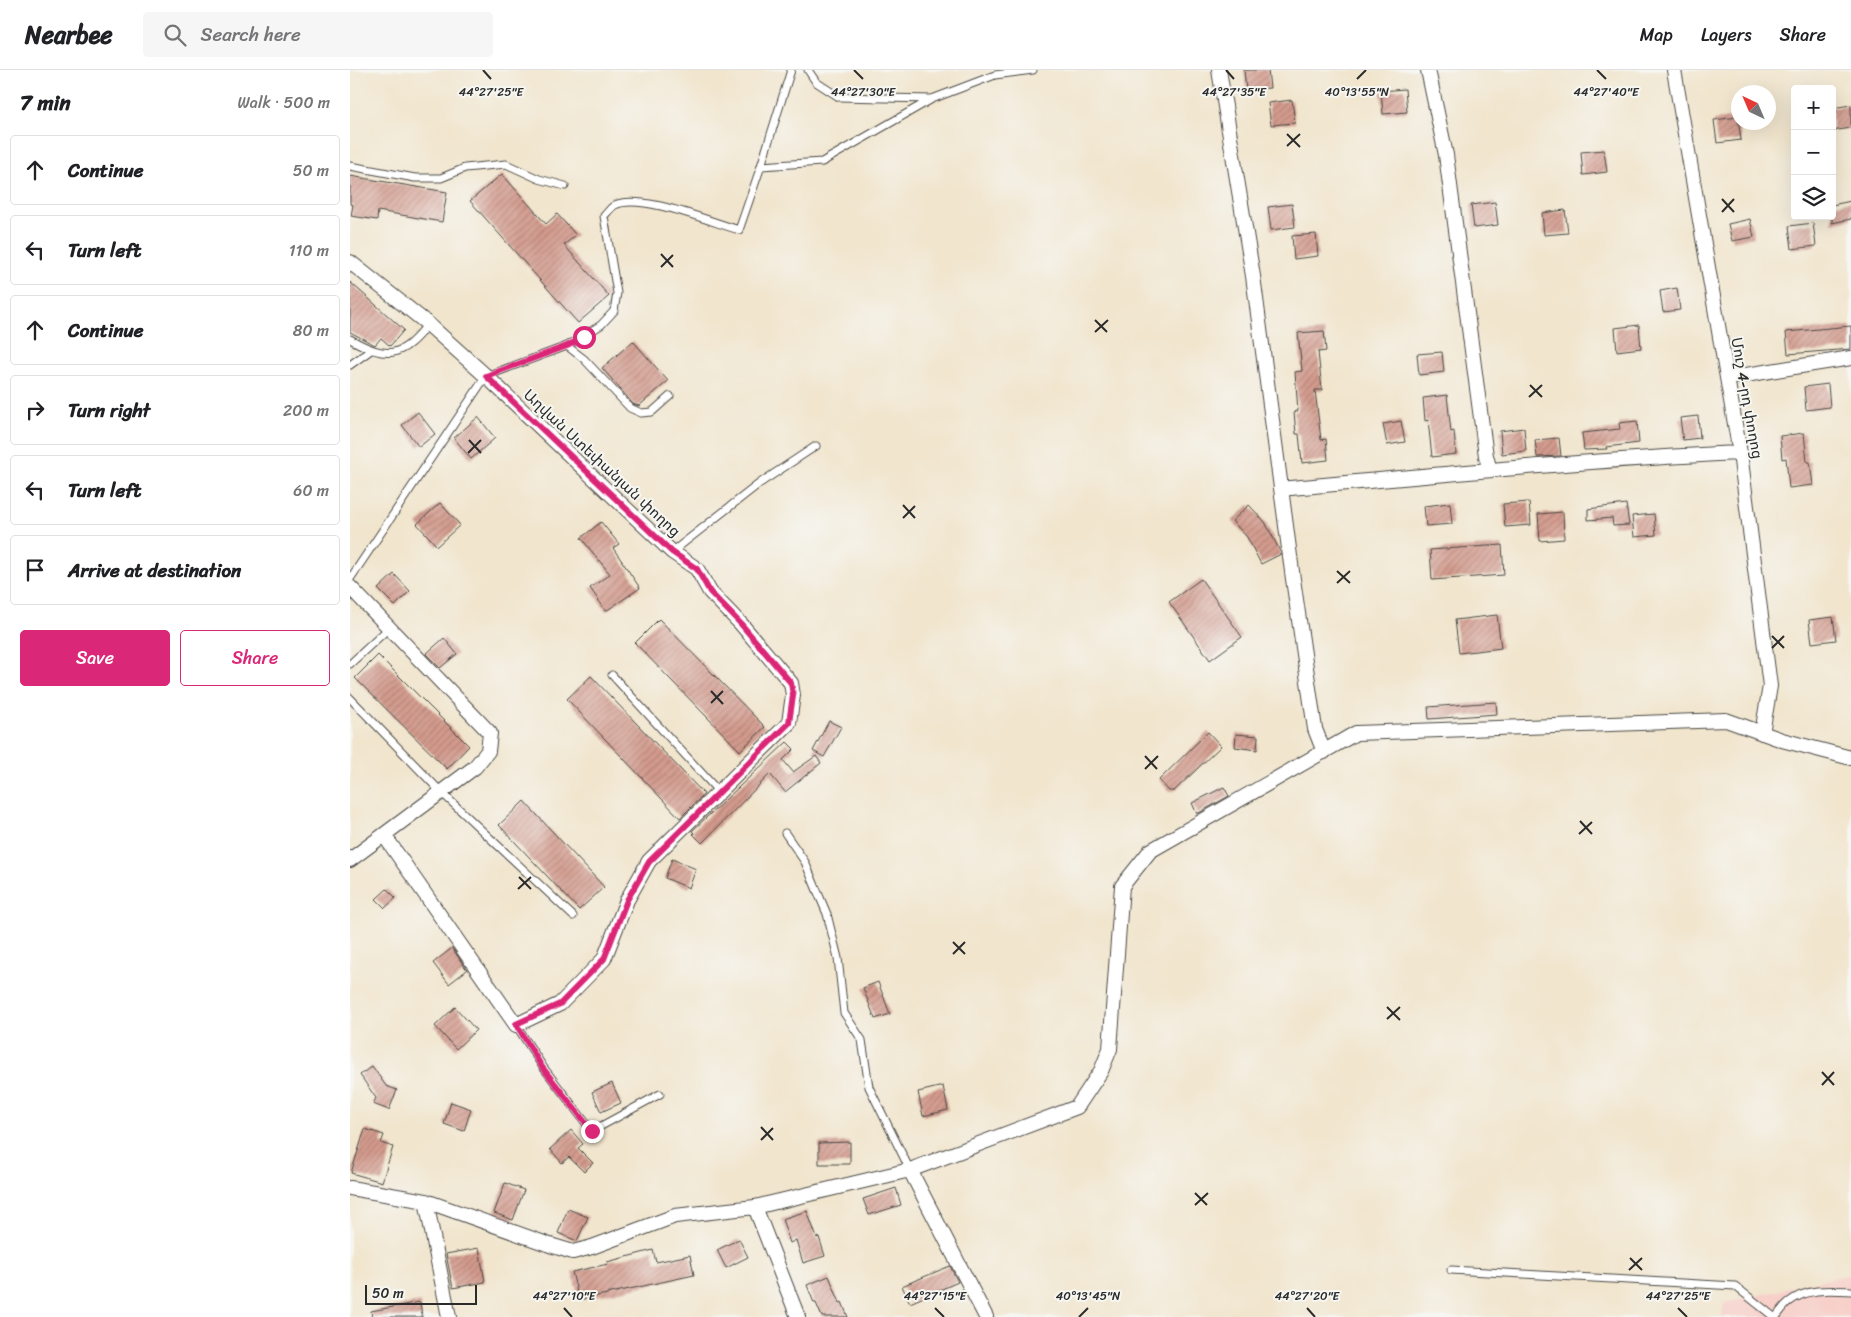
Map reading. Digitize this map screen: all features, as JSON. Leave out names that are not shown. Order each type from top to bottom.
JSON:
[{"type":"street","points":[[1219,70],[1253,276],[1315,729],[1324,752]]},
{"type":"street","points":[[1428,70],[1446,155],[1486,456],[1490,470]]},
{"type":"street","name":"Մուշ 4-րդ փողոց","points":[[1674,70],[1740,453],[1770,686],[1762,733]]},
{"type":"street","name":"Աղվան Ստեփանյան փողոց","points":[[350,262],[428,324],[486,376],[672,552],[697,569],[710,592],[741,624],[791,683],[793,695],[789,723],[649,862],[627,900],[604,959],[560,1004],[516,1024]]},
{"type":"street","points":[[1727,378],[1851,358]]},
{"type":"street","points":[[1281,489],[1652,457],[1740,453]]},
{"type":"street","points":[[350,587],[490,733],[488,751],[475,767],[350,860]]},
{"type":"street","points":[[350,1188],[426,1201],[550,1246],[573,1252],[592,1247],[675,1216],[756,1207],[910,1170],[1077,1107],[1101,1071],[1110,1049],[1122,886],[1150,851],[1356,733],[1726,720],[1762,733],[1851,758]]},
{"type":"street","points":[[384,835],[516,1024]]},
{"type":"street","points":[[910,1170],[986,1317]]},
{"type":"street","points":[[426,1201],[449,1317]]},
{"type":"street","points":[[756,1207],[798,1317]]},
{"type":"lane","points":[[350,579],[486,376],[567,346],[602,325],[614,311],[617,293],[604,216],[614,206],[628,203],[651,203],[739,230],[791,70]]},
{"type":"lane","points":[[808,70],[816,82],[839,97],[932,99]]},
{"type":"lane","points":[[761,166],[822,162],[932,99],[994,73],[1034,70]]},
{"type":"lane","points":[[350,166],[414,178],[441,178],[465,168],[506,164],[539,179],[565,186]]},
{"type":"lane","points":[[350,339],[371,350],[389,353],[396,352],[408,346],[428,324]]},
{"type":"lane","points":[[567,346],[584,359],[630,408],[641,413],[652,412],[670,396]]},
{"type":"lane","points":[[350,365],[371,350]]},
{"type":"lane","points":[[672,552],[760,483],[816,446]]},
{"type":"lane","points":[[350,664],[389,628]]},
{"type":"lane","points":[[612,675],[719,792]]},
{"type":"lane","points":[[350,698],[442,792],[572,916]]},
{"type":"lane","points":[[785,832],[805,862],[827,914],[838,958],[844,1013],[862,1040],[869,1088],[910,1170]]},
{"type":"lane","points":[[516,1024],[542,1067],[592,1131],[660,1094]]},
{"type":"lane","points":[[1451,1270],[1735,1286],[1775,1317],[1789,1302],[1806,1293],[1828,1290],[1851,1291]]},
{"type":"shaded area","points":[[1851,1274],[1851,1317],[1722,1317],[1724,1303]]},
{"type":"building","points":[[1244,70],[1268,70],[1270,88],[1246,90]]},
{"type":"building","points":[[1405,89],[1407,112],[1383,114],[1381,91]]},
{"type":"building","points":[[1292,100],[1295,123],[1271,125],[1268,103]]},
{"type":"building","points":[[1851,105],[1851,128],[1836,130],[1836,107]]},
{"type":"building","points":[[1731,118],[1731,130],[1740,130],[1741,140],[1717,143],[1714,120]]},
{"type":"building","points":[[1604,150],[1607,172],[1583,175],[1581,152]]},
{"type":"building","points":[[502,174],[546,224],[557,214],[576,235],[564,245],[609,296],[578,323],[470,201]]},
{"type":"building","points":[[350,176],[447,192],[442,222],[378,211],[377,220],[351,216],[353,205],[350,204]]},
{"type":"building","points":[[1851,201],[1851,219],[1832,223],[1832,220],[1836,220],[1836,204]]},
{"type":"building","points":[[1495,202],[1498,225],[1474,228],[1471,205]]},
{"type":"building","points":[[1292,204],[1295,227],[1271,230],[1268,207]]},
{"type":"building","points":[[1565,210],[1568,233],[1544,235],[1542,213]]},
{"type":"building","points":[[1750,219],[1754,237],[1732,241],[1728,224]]},
{"type":"building","points":[[1813,223],[1816,246],[1792,249],[1789,226]]},
{"type":"building","points":[[1316,234],[1318,256],[1294,259],[1292,236]]},
{"type":"building","points":[[350,282],[404,330],[390,346],[381,338],[375,345],[350,332]]},
{"type":"building","points":[[1677,288],[1680,310],[1663,312],[1660,291]]},
{"type":"building","points":[[1639,325],[1641,348],[1617,351],[1615,328]]},
{"type":"building","points":[[1851,326],[1851,349],[1788,354],[1786,332]]},
{"type":"building","points":[[1324,331],[1326,351],[1318,352],[1322,390],[1315,390],[1321,440],[1326,439],[1328,460],[1302,463],[1299,434],[1296,434],[1294,412],[1298,411],[1295,372],[1302,371],[1298,333]]},
{"type":"building","points":[[633,341],[668,381],[639,406],[633,404],[602,368]]},
{"type":"building","points":[[1442,352],[1444,372],[1419,375],[1417,354]]},
{"type":"building","points":[[1828,384],[1830,407],[1806,410],[1804,387]]},
{"type":"building","points":[[1447,395],[1451,432],[1454,431],[1456,454],[1432,457],[1428,420],[1425,421],[1423,398]]},
{"type":"building","points":[[418,412],[435,434],[419,447],[402,425]]},
{"type":"building","points":[[1698,416],[1700,438],[1683,440],[1680,418]]},
{"type":"building","points":[[478,417],[495,438],[471,459],[454,438]]},
{"type":"building","points":[[1401,421],[1405,442],[1387,445],[1383,424]]},
{"type":"building","points":[[1637,421],[1639,443],[1606,447],[1607,449],[1584,450],[1582,433],[1620,429],[1619,423]]},
{"type":"building","points":[[1524,428],[1526,451],[1502,454],[1500,431]]},
{"type":"building","points":[[1804,433],[1807,462],[1810,462],[1813,485],[1789,488],[1786,458],[1782,459],[1780,436]]},
{"type":"building","points":[[1559,438],[1561,456],[1537,457],[1535,440]]},
{"type":"building","points":[[1529,502],[1531,525],[1505,527],[1503,504]]},
{"type":"building","points":[[440,503],[460,525],[437,546],[417,524]]},
{"type":"building","points":[[1450,503],[1452,524],[1426,526],[1424,506]]},
{"type":"building","points":[[1626,504],[1629,525],[1613,526],[1612,518],[1588,520],[1588,509]]},
{"type":"building","points":[[1249,505],[1265,522],[1281,553],[1261,564],[1247,537],[1232,521]]},
{"type":"building","points":[[1563,512],[1564,539],[1540,541],[1538,514]]},
{"type":"building","points":[[1654,514],[1656,535],[1634,537],[1632,516]]},
{"type":"building","points":[[601,522],[619,544],[613,548],[640,588],[606,611],[590,588],[610,574],[581,538]]},
{"type":"building","points":[[1502,545],[1504,575],[1432,580],[1430,550]]},
{"type":"building","points":[[394,574],[410,591],[395,606],[378,589]]},
{"type":"building","points":[[1201,579],[1242,637],[1210,660],[1169,602]]},
{"type":"building","points":[[1497,615],[1501,648],[1459,653],[1455,620]]},
{"type":"building","points":[[1833,617],[1836,640],[1812,643],[1809,620]]},
{"type":"building","points":[[659,619],[765,727],[740,751],[635,643]]},
{"type":"building","points":[[444,638],[457,654],[440,668],[426,654]]},
{"type":"building","points":[[378,655],[469,746],[447,769],[355,678]]},
{"type":"building","points":[[591,676],[704,794],[680,818],[567,699]]},
{"type":"building","points":[[1496,702],[1497,714],[1429,719],[1428,707]]},
{"type":"building","points":[[829,721],[841,727],[824,757],[813,751]]},
{"type":"building","points":[[1208,732],[1221,746],[1174,791],[1169,791],[1159,780]]},
{"type":"building","points":[[1236,734],[1258,736],[1257,750],[1235,747]]},
{"type":"building","points":[[787,742],[794,749],[783,760],[793,772],[816,756],[821,763],[785,792],[770,774],[702,843],[692,831]]},
{"type":"building","points":[[1224,787],[1229,796],[1197,814],[1192,803]]},
{"type":"building","points":[[524,801],[604,887],[579,910],[499,825]]},
{"type":"building","points":[[672,859],[696,869],[689,888],[665,878]]},
{"type":"building","points":[[387,889],[396,898],[385,908],[376,899]]},
{"type":"building","points":[[452,948],[467,970],[449,984],[433,963]]},
{"type":"building","points":[[878,982],[890,1014],[875,1019],[863,988]]},
{"type":"building","points":[[455,1007],[476,1030],[456,1049],[435,1026]]},
{"type":"building","points":[[372,1066],[386,1086],[397,1090],[389,1110],[373,1104],[376,1098],[360,1075]]},
{"type":"building","points":[[612,1083],[621,1103],[601,1112],[592,1092]]},
{"type":"building","points":[[943,1086],[948,1110],[923,1116],[918,1092]]},
{"type":"building","points":[[451,1102],[471,1109],[464,1131],[444,1124]]},
{"type":"building","points":[[365,1129],[384,1135],[381,1143],[393,1147],[382,1182],[351,1173]]},
{"type":"building","points":[[571,1130],[583,1144],[578,1148],[593,1163],[584,1172],[569,1157],[562,1163],[550,1149]]},
{"type":"building","points":[[850,1142],[850,1164],[819,1164],[819,1143]]},
{"type":"building","points":[[505,1183],[524,1190],[513,1220],[494,1213]]},
{"type":"building","points":[[896,1188],[901,1205],[869,1215],[863,1199]]},
{"type":"building","points":[[568,1209],[588,1217],[577,1241],[558,1233]]},
{"type":"building","points":[[807,1211],[825,1256],[803,1263],[796,1240],[790,1243],[782,1219]]},
{"type":"building","points":[[739,1239],[748,1257],[726,1268],[717,1250]]},
{"type":"building","points":[[479,1248],[485,1282],[453,1288],[446,1254]]},
{"type":"building","points":[[653,1250],[656,1262],[690,1255],[694,1275],[579,1300],[572,1272],[608,1264],[607,1262]]},
{"type":"building","points":[[950,1266],[958,1282],[910,1303],[902,1286]]},
{"type":"building","points":[[829,1276],[848,1317],[822,1317],[816,1303],[814,1303],[807,1285]]},
{"type":"building","points":[[420,1302],[422,1317],[372,1317],[371,1311]]},
{"type":"route","points":[[584,337],[567,346],[486,376],[672,552],[697,569],[710,592],[741,624],[791,683],[793,695],[789,723],[649,862],[627,900],[604,959],[560,1004],[516,1024],[542,1067],[592,1131]]}]
